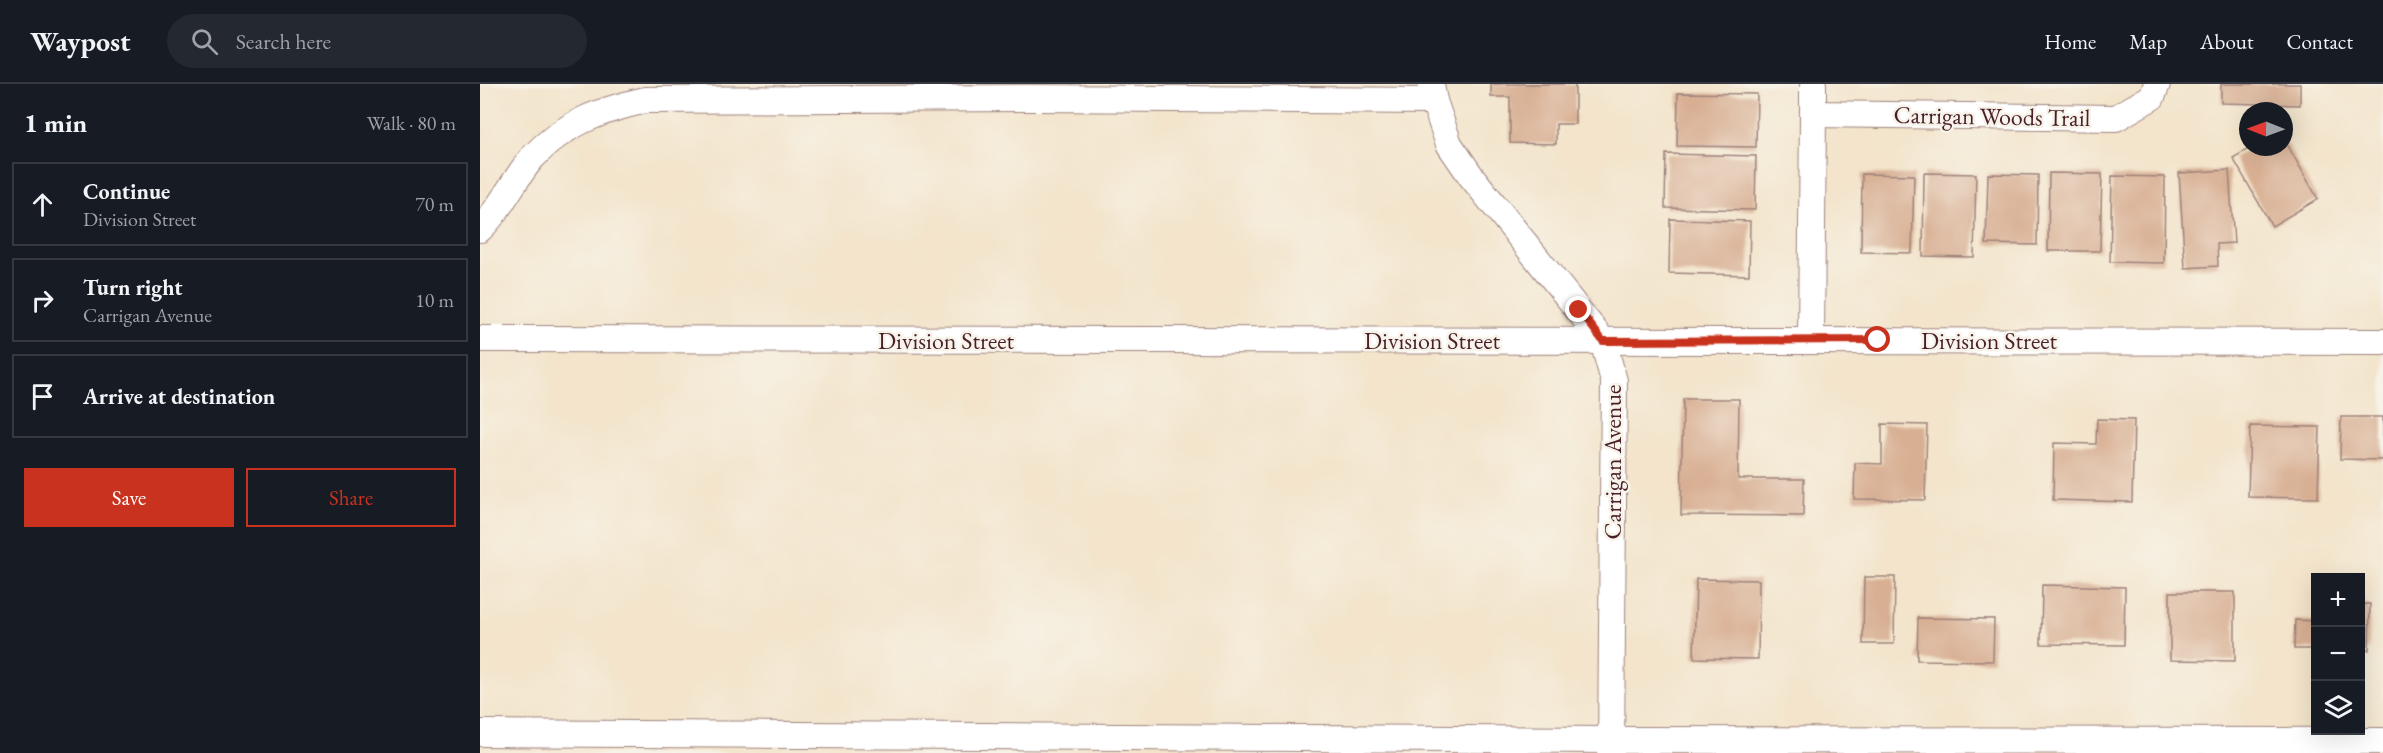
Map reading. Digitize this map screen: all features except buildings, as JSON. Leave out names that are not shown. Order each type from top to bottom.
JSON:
[{"type":"street","points":[[1811,340],[1813,84]]},
{"type":"street","name":"Carrigan Woods Trail","points":[[1813,114],[2116,118],[2152,96],[2157,84]]},
{"type":"street","points":[[480,229],[532,158],[570,125],[608,108],[645,100],[1033,91],[1432,92]]},
{"type":"street","name":"Carrigan Avenue","points":[[1432,92],[1449,144],[1471,176],[1603,341],[1614,381],[1611,747]]},
{"type":"street","name":"Division Street","points":[[480,339],[2383,342]]},
{"type":"street","points":[[480,733],[1611,747],[2383,741]]},
{"type":"route","points":[[1579,310],[1603,341],[1878,340]]}]
